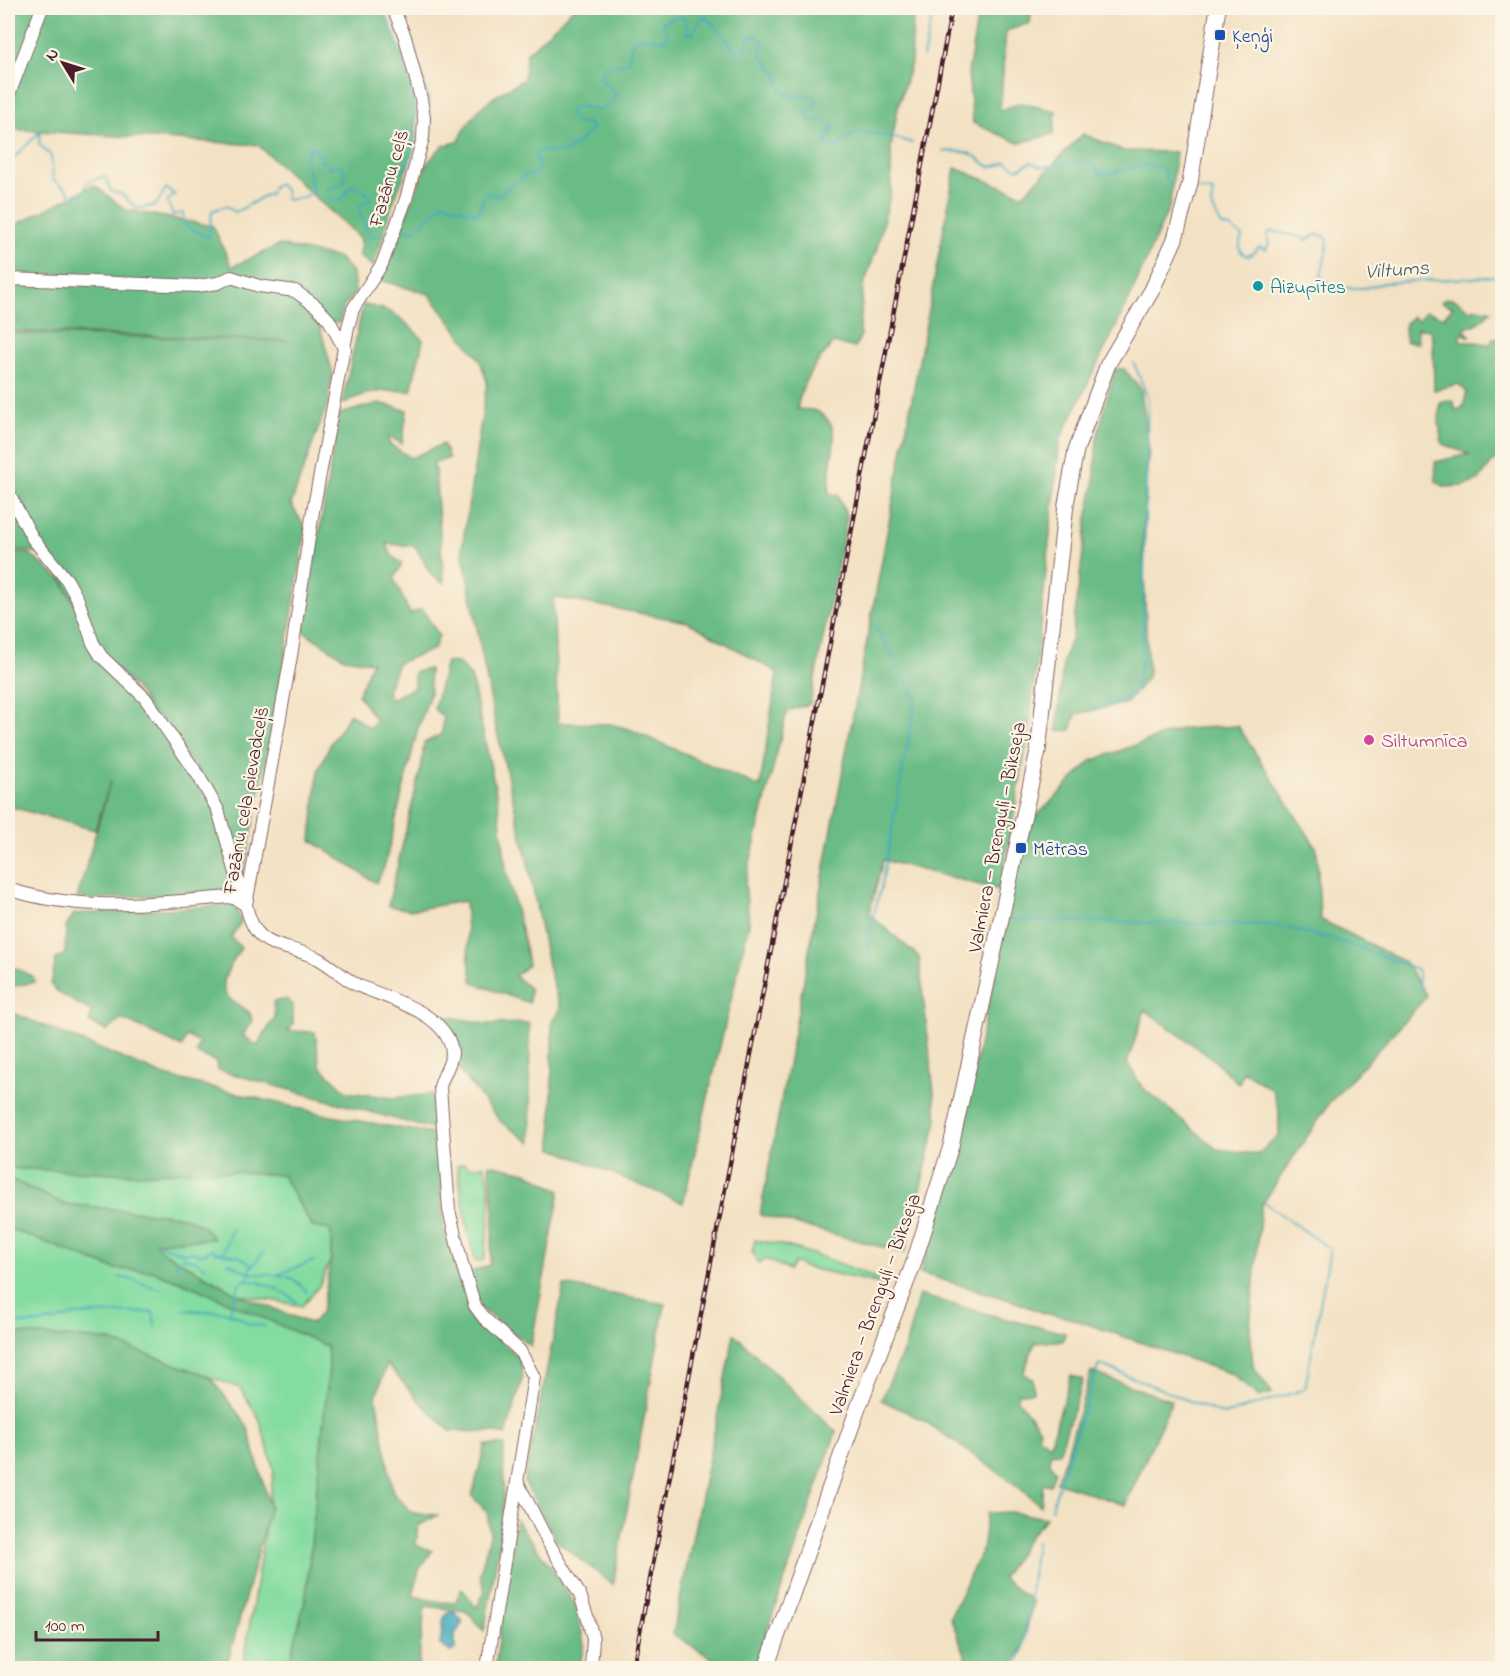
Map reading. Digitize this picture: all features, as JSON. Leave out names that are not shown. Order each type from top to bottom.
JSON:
[{"type":"main road","name":"Valmiera — Brenguļi — Bikseja","points":[[766,1668],[858,1408],[913,1265],[951,1146],[1038,751],[1066,504],[1076,450],[1108,364],[1152,290],[1174,239],[1190,183],[1218,8]]},
{"type":"street","points":[[8,98],[42,8]]},
{"type":"street","name":"Fazānu ceļš","points":[[369,286],[382,264],[406,199],[423,138],[424,118],[421,99],[405,37],[393,8]]},
{"type":"street","points":[[8,279],[198,286],[218,283],[231,277],[259,286],[295,291],[316,306],[329,320],[345,351]]},
{"type":"street","name":"Fazānu ceļa pievadceļš","points":[[369,286],[353,309],[313,511],[291,656],[246,906],[248,918],[254,929],[273,945],[305,953],[323,961],[354,983],[406,1004],[441,1029],[450,1046],[452,1055],[442,1076],[440,1087],[449,1210],[462,1264],[475,1306],[484,1318],[520,1351],[534,1377],[487,1668]]},
{"type":"street","points":[[8,492],[33,539],[67,580],[78,600],[100,656],[146,698],[198,775],[218,810],[246,906]]},
{"type":"street","points":[[8,889],[72,904],[149,904],[229,897],[246,906]]},
{"type":"street","points":[[518,1482],[580,1595],[593,1639],[591,1668]]},
{"type":"green space","points":[[8,8],[383,8],[401,52],[410,83],[415,131],[410,160],[392,205],[373,267],[360,256],[361,239],[258,145],[8,129]]},
{"type":"green space","points":[[574,8],[915,8],[911,63],[898,107],[891,147],[891,192],[877,248],[863,287],[861,335],[855,348],[833,343],[810,373],[802,389],[797,409],[816,411],[828,419],[831,424],[834,443],[830,465],[829,494],[838,495],[847,517],[810,704],[787,711],[745,883],[749,923],[683,1203],[552,1148],[552,1022],[560,1008],[549,970],[527,859],[495,723],[462,548],[487,382],[480,360],[429,294],[379,280],[427,164],[442,146],[458,142],[471,119],[485,104],[524,79],[526,54]],"holes":[[[553,597],[688,622],[777,672],[760,787],[629,729],[610,724],[558,723]]]},
{"type":"green space","points":[[979,8],[1032,8],[1030,23],[1006,31],[1000,110],[1021,103],[1056,111],[1054,134],[1019,143],[973,123],[968,73]]},
{"type":"green space","points":[[1083,134],[1124,151],[1176,152],[1170,205],[1128,302],[1060,440],[1029,731],[1000,890],[883,860],[869,914],[919,957],[937,1120],[905,1253],[760,1215],[955,168],[1023,195]]},
{"type":"green space","points":[[94,185],[126,210],[213,226],[232,267],[279,245],[339,258],[353,273],[355,293],[344,306],[339,323],[318,320],[333,374],[329,399],[291,504],[306,529],[284,664],[243,878],[198,771],[102,652],[48,553],[8,550],[8,333],[289,341],[8,331],[8,229]]},
{"type":"green space","points":[[1446,298],[1456,300],[1470,310],[1477,308],[1492,311],[1479,322],[1464,329],[1471,337],[1461,333],[1460,341],[1490,345],[1493,338],[1502,338],[1502,455],[1490,465],[1478,481],[1463,486],[1445,487],[1436,481],[1435,462],[1469,454],[1442,444],[1439,423],[1440,403],[1453,400],[1456,411],[1463,407],[1467,392],[1458,384],[1434,390],[1433,339],[1430,330],[1417,328],[1418,343],[1407,342],[1404,330],[1405,323],[1413,317],[1418,321],[1426,311],[1446,318],[1444,316],[1453,307],[1441,302]]},
{"type":"green space","points":[[363,305],[382,309],[397,316],[423,340],[411,391],[375,392],[342,404]]},
{"type":"green space","points":[[1115,369],[1124,369],[1141,389],[1149,450],[1143,544],[1148,676],[1127,703],[1076,714],[1071,730],[1057,731],[1063,661],[1072,637],[1094,485],[1097,438]]},
{"type":"green space","points":[[379,403],[407,410],[402,444],[389,436],[389,444],[411,458],[443,444],[449,458],[433,464],[444,583],[431,575],[415,546],[387,544],[391,555],[402,564],[394,579],[410,614],[422,609],[439,635],[434,649],[398,663],[387,691],[389,700],[414,688],[414,672],[429,669],[430,694],[418,728],[384,868],[376,883],[311,840],[318,771],[331,743],[350,713],[369,728],[376,720],[358,695],[372,662],[344,658],[303,631],[339,414]]},
{"type":"green space","points":[[8,552],[30,554],[62,581],[82,619],[89,639],[138,691],[216,812],[239,886],[234,891],[77,898],[111,780],[95,830],[8,806]]},
{"type":"green space","points":[[446,662],[458,663],[471,676],[498,801],[506,869],[528,965],[515,976],[530,989],[529,1003],[473,983],[465,901],[411,910],[388,906],[422,763],[424,743],[442,734],[443,717],[434,709]]},
{"type":"green space","points":[[1238,726],[1317,849],[1320,919],[1405,962],[1427,996],[1330,1102],[1261,1206],[1250,1326],[1253,1366],[1272,1393],[1259,1397],[1232,1374],[1070,1318],[1043,1313],[1016,1302],[920,1273],[953,1169],[1026,827],[1091,761],[1181,729]],"holes":[[[1145,1010],[1214,1060],[1239,1084],[1243,1071],[1273,1090],[1279,1111],[1279,1135],[1258,1154],[1217,1149],[1142,1087],[1127,1063]]]},
{"type":"green space","points":[[235,905],[241,922],[231,937],[241,948],[226,974],[224,987],[230,999],[250,1013],[252,1022],[243,1035],[257,1046],[275,1017],[273,1002],[287,999],[293,1005],[293,1024],[288,1031],[315,1032],[320,1066],[347,1092],[394,1098],[432,1094],[439,1131],[218,1070],[216,1062],[196,1053],[199,1043],[187,1036],[182,1047],[122,1019],[107,1031],[89,1022],[92,1012],[59,993],[51,985],[56,959],[65,954],[66,927],[74,914]]},
{"type":"green space","points":[[8,965],[33,976],[35,982],[8,987]]},
{"type":"green space","points":[[8,1011],[165,1076],[331,1116],[438,1135],[444,1228],[473,1318],[519,1357],[523,1377],[506,1435],[494,1432],[450,1431],[420,1402],[387,1364],[376,1397],[393,1493],[413,1513],[438,1515],[418,1526],[416,1545],[432,1551],[419,1570],[413,1596],[455,1603],[462,1588],[476,1608],[485,1591],[480,1574],[490,1535],[487,1512],[472,1496],[485,1445],[504,1445],[503,1524],[484,1631],[466,1611],[425,1606],[418,1668],[288,1668],[306,1596],[329,1367],[327,1346],[182,1282],[152,1271],[115,1269],[8,1228],[8,1178],[64,1204],[188,1218],[204,1227],[214,1239],[155,1242],[160,1250],[237,1294],[312,1324],[322,1311],[331,1259],[331,1230],[313,1227],[282,1175],[202,1170],[138,1174],[8,1168],[8,1087],[11,1076],[8,1077]]},
{"type":"green space","points":[[445,1017],[486,1024],[529,1023],[531,1143],[501,1122],[459,1070],[460,1047]]},
{"type":"green space","points":[[463,1163],[473,1167],[484,1165],[489,1187],[490,1212],[484,1260],[476,1262],[469,1238],[457,1166]]},
{"type":"green space","points":[[489,1164],[526,1172],[560,1191],[531,1346],[480,1308],[470,1272],[490,1265],[494,1212]]},
{"type":"green space","points":[[8,1168],[138,1174],[202,1170],[282,1175],[312,1227],[331,1229],[331,1259],[319,1286],[302,1306],[237,1294],[160,1250],[155,1242],[214,1239],[188,1218],[64,1204],[8,1178]]},
{"type":"green space","points":[[8,1228],[115,1269],[152,1271],[182,1282],[327,1346],[329,1367],[306,1596],[288,1668],[243,1668],[274,1470],[259,1418],[240,1388],[107,1340],[8,1333]]},
{"type":"green space","points":[[755,1240],[820,1256],[882,1280],[882,1284],[804,1267],[795,1262],[789,1270],[766,1259],[759,1263],[752,1252]]},
{"type":"green space","points":[[564,1285],[665,1304],[613,1585],[557,1541],[524,1481]]},
{"type":"green space","points":[[919,1295],[1065,1333],[1064,1340],[1035,1343],[1023,1374],[1033,1379],[1033,1392],[1019,1393],[1018,1400],[1040,1429],[1038,1436],[1050,1445],[1071,1375],[1083,1380],[1059,1453],[1051,1452],[1049,1461],[1055,1471],[1050,1485],[1043,1483],[1041,1506],[1012,1482],[923,1420],[881,1400],[905,1348]]},
{"type":"green space","points":[[8,1333],[107,1340],[209,1376],[247,1425],[270,1507],[226,1668],[8,1668]]},
{"type":"green space","points":[[734,1334],[836,1432],[754,1668],[727,1668],[673,1634]]},
{"type":"green space","points":[[1091,1372],[1172,1401],[1125,1505],[1056,1482]]},
{"type":"green space","points":[[1011,1512],[1046,1518],[1031,1534],[1002,1578],[1033,1602],[1022,1650],[1010,1668],[971,1668],[950,1617],[982,1550],[987,1513]]},
{"type":"green space","points":[[516,1520],[577,1608],[584,1645],[579,1668],[495,1668]]},
{"type":"water","points":[[449,1612],[455,1612],[463,1622],[455,1634],[455,1649],[451,1652],[440,1645],[444,1617]]},
{"type":"waterway","points":[[383,8],[406,67],[415,113],[415,135],[411,155],[402,172]]},
{"type":"waterway","points":[[705,17],[712,8]]},
{"type":"waterway","points":[[923,57],[934,8]]},
{"type":"waterway","name":"Viltums","points":[[406,229],[416,230],[443,203],[479,213],[485,193],[497,196],[528,174],[533,175],[539,168],[535,153],[563,152],[575,145],[593,128],[587,123],[577,124],[568,112],[577,106],[601,110],[616,99],[617,95],[600,77],[603,68],[629,62],[631,45],[640,37],[665,40],[668,35],[663,22],[674,17],[684,17],[687,23],[687,33],[692,34],[701,19],[708,20],[722,33],[734,52],[742,54],[750,37],[763,40],[764,46],[760,54],[778,75],[782,91],[793,96],[815,96],[816,106],[806,112],[811,122],[824,120],[834,128],[825,144],[835,149],[849,137],[859,133],[886,136],[912,143]]},
{"type":"waterway","points":[[412,40],[428,98],[431,134],[425,157]]},
{"type":"waterway","name":"Viltums","points":[[8,164],[40,132],[39,144],[51,156],[53,180],[67,189],[72,198],[83,192],[88,182],[105,176],[111,191],[123,195],[137,209],[156,205],[166,188],[175,195],[167,201],[173,215],[183,213],[185,226],[209,237],[212,211],[226,206],[235,212],[270,194],[273,187],[279,184],[285,190],[288,200],[300,198],[313,191],[305,157],[310,147],[316,150],[321,161],[325,162],[329,168],[340,165],[344,168],[343,175],[346,180],[326,190],[326,195],[331,199],[342,200],[351,186],[364,190],[370,200],[361,205],[359,211],[370,237],[380,235]]},
{"type":"waterway","name":"Viltums","points":[[943,151],[968,153],[989,166],[1006,162],[1018,169],[1031,162],[1041,167],[1088,161],[1101,175],[1134,167],[1158,167],[1165,171],[1166,180],[1171,185]]},
{"type":"waterway","name":"Viltums","points":[[1196,189],[1213,192],[1211,205],[1222,226],[1231,228],[1242,236],[1240,248],[1245,255],[1249,256],[1260,247],[1266,250],[1269,244],[1267,235],[1271,231],[1306,240],[1317,234],[1326,237],[1328,243],[1321,276],[1326,283],[1339,288],[1364,288],[1384,283],[1502,276]]},
{"type":"waterway","points":[[1094,710],[1134,693],[1142,660],[1148,399],[1134,363]]},
{"type":"waterway","points":[[869,953],[870,929],[882,883],[916,698],[875,626]]},
{"type":"waterway","points":[[1011,920],[1274,925],[1340,941],[1417,969],[1420,987]]},
{"type":"waterway","points":[[1051,1509],[1099,1364],[1224,1415],[1305,1389],[1330,1249],[1265,1203]]},
{"type":"waterway","points":[[223,1254],[232,1228]]},
{"type":"waterway","points":[[160,1245],[184,1253],[195,1252],[200,1255],[212,1249],[215,1252],[239,1256],[253,1266]]},
{"type":"waterway","points":[[248,1280],[251,1268],[264,1252]]},
{"type":"waterway","points":[[175,1266],[184,1256]]},
{"type":"waterway","points":[[185,1258],[205,1267]]},
{"type":"waterway","points":[[279,1274],[314,1261]]},
{"type":"waterway","points":[[227,1262],[254,1274],[291,1278],[307,1292]]},
{"type":"waterway","points":[[119,1277],[160,1289]]},
{"type":"waterway","points":[[229,1314],[239,1285],[244,1280],[272,1287],[285,1293],[296,1302]]},
{"type":"waterway","points":[[184,1310],[225,1312],[249,1324],[265,1326]]},
{"type":"waterway","points":[[8,1322],[28,1324],[55,1321],[74,1315],[153,1312],[155,1326]]},
{"type":"waterway","points":[[1014,1668],[1023,1652],[1036,1542]]},
{"type":"railway","points":[[633,1668],[952,8]]},
{"type":"place","name":"Ķeņģi","points":[[1220,35]]},
{"type":"place","name":"Aizupītes","points":[[1258,286]]},
{"type":"place","name":"Siltumnīca","points":[[1369,740]]},
{"type":"place","name":"Mētras","points":[[1021,848]]}]
